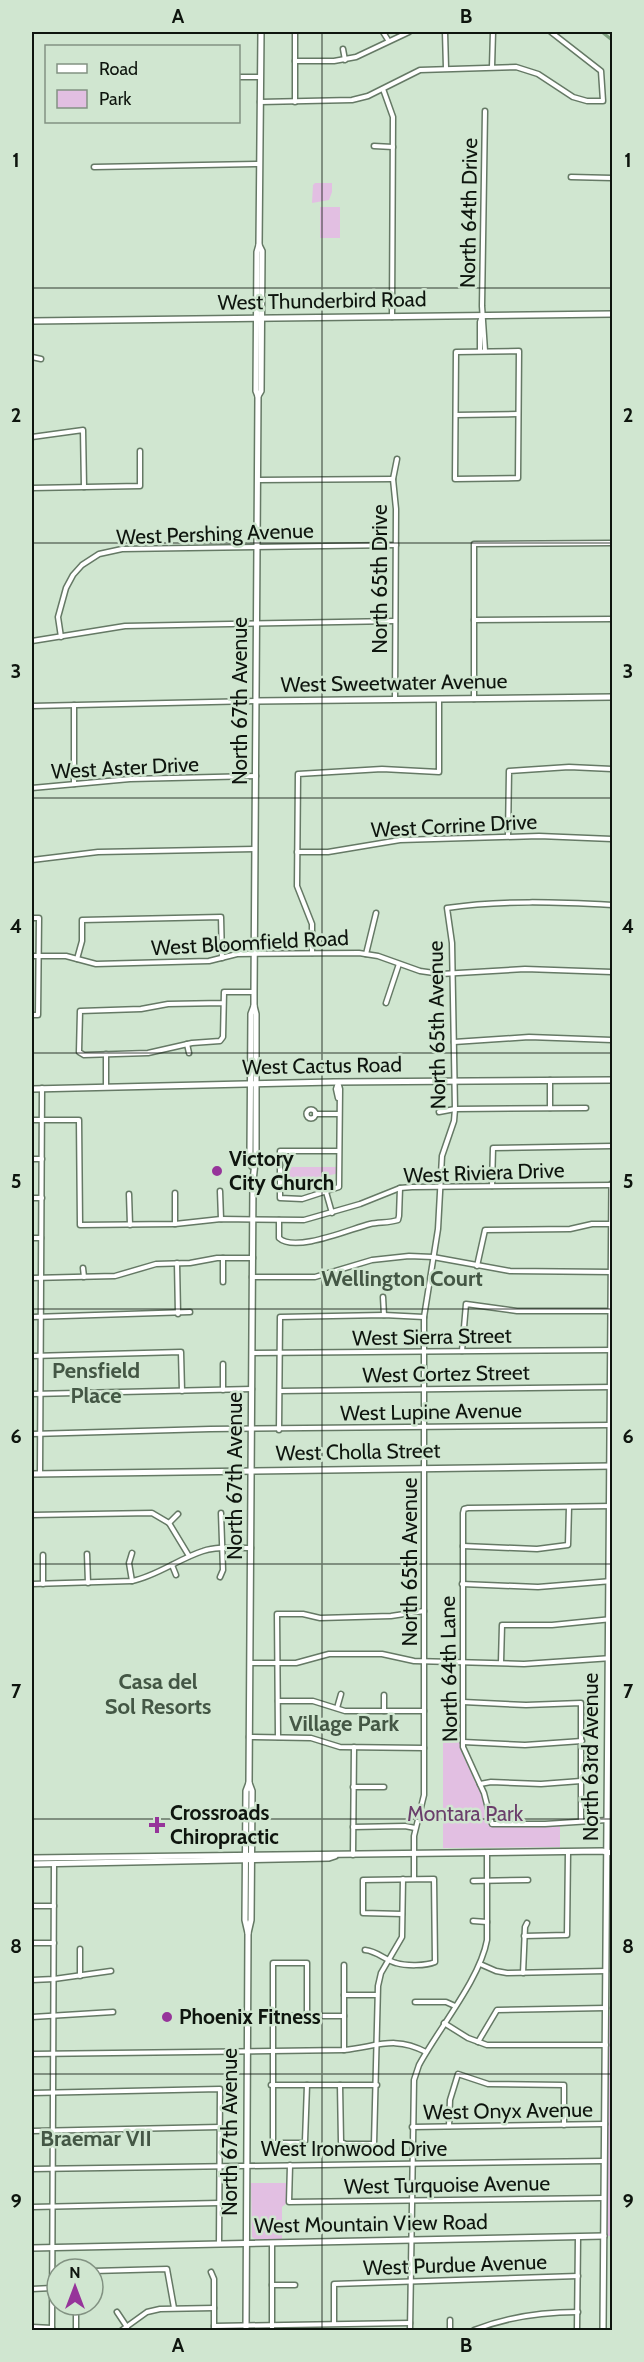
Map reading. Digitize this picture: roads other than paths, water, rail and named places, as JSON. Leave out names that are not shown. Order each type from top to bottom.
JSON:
[{"type":"main road","name":"North 67th Avenue","points":[[246,2328],[248,1933],[245,1920],[252,1791],[249,1783],[249,1737],[252,1219],[253,1168],[256,1153],[253,1084],[256,1014],[254,954],[258,396],[261,392],[259,318],[262,251],[260,244],[261,32]]},
{"type":"main road","name":"West Thunderbird Road","points":[[32,321],[612,314]]},
{"type":"main road","name":"West Sweetwater Avenue","points":[[256,701],[612,697]]},
{"type":"main road","name":"West Cactus Road","points":[[32,1089],[338,1082],[612,1080]]},
{"type":"main road","name":"North 63rd Avenue","points":[[603,2331],[606,1971],[610,1920],[611,1851],[607,1820],[611,1619],[612,1185]]},
{"type":"main road","name":"West Cholla Street","points":[[32,1474],[611,1466]]},
{"type":"main road","points":[[32,1864],[328,1854],[353,1856],[611,1851]]},
{"type":"main road","points":[[54,1864],[59,1861],[80,1860],[88,1857]]},
{"type":"main road","points":[[32,1858],[249,1858]]},
{"type":"main road","name":"West Mountain View Road","points":[[32,2248],[604,2236]]},
{"type":"street","points":[[294,102],[295,32]]},
{"type":"street","points":[[383,32],[388,40]]},
{"type":"street","points":[[295,61],[345,60],[409,32]]},
{"type":"street","points":[[445,32],[446,68]]},
{"type":"street","points":[[492,68],[493,32]]},
{"type":"street","points":[[260,102],[352,100],[383,89],[420,70],[516,67],[531,71],[573,98],[603,101],[601,71],[551,32]]},
{"type":"street","points":[[343,49],[345,60]]},
{"type":"street","points":[[240,77],[260,76]]},
{"type":"street","points":[[383,89],[393,117],[392,316]]},
{"type":"street","name":"North 64th Drive","points":[[482,351],[480,322],[482,316],[485,111]]},
{"type":"street","points":[[374,147],[393,147]]},
{"type":"street","points":[[94,167],[260,164]]},
{"type":"street","points":[[571,177],[612,178]]},
{"type":"street","points":[[482,351],[519,351],[518,478],[455,479],[456,352],[482,351]]},
{"type":"street","points":[[32,357],[41,359]]},
{"type":"street","points":[[456,416],[518,414]]},
{"type":"street","points":[[32,437],[83,430],[84,487]]},
{"type":"street","points":[[32,488],[140,486],[140,451]]},
{"type":"street","name":"North 65th Drive","points":[[395,699],[396,509],[393,479],[397,459]]},
{"type":"street","points":[[258,480],[393,479]]},
{"type":"street","points":[[474,699],[474,544],[612,543]]},
{"type":"street","name":"West Pershing Avenue","points":[[61,637],[58,617],[66,588],[82,565],[99,554],[122,549],[396,545]]},
{"type":"street","points":[[474,620],[612,619]]},
{"type":"street","points":[[32,640],[125,626],[395,621]]},
{"type":"street","points":[[312,953],[312,924],[297,886],[298,774],[382,769],[439,772],[439,699]]},
{"type":"street","name":"West Sweetwater Avenue","points":[[32,706],[256,701]]},
{"type":"street","points":[[74,705],[74,784]]},
{"type":"street","points":[[508,836],[509,771],[569,767],[612,769]]},
{"type":"street","name":"West Aster Drive","points":[[32,788],[130,779],[256,776]]},
{"type":"street","name":"West Corrine Drive","points":[[297,852],[337,851],[385,841],[508,836],[612,839]]},
{"type":"street","points":[[32,860],[98,852],[255,849]]},
{"type":"street","name":"North 65th Avenue","points":[[414,1878],[416,1828],[423,1802],[424,1748],[424,1317],[438,1229],[442,1156],[453,1127],[455,1109],[452,943],[447,908],[482,904],[612,905]]},
{"type":"street","points":[[366,954],[376,913]]},
{"type":"street","points":[[76,959],[82,941],[82,920],[221,917],[222,958]]},
{"type":"street","points":[[32,918],[39,918],[38,1015],[32,1015]]},
{"type":"street","name":"West Bloomfield Road","points":[[32,956],[66,956],[96,964],[209,961],[233,954],[366,954],[420,971],[453,974],[525,969],[612,972]]},
{"type":"street","points":[[386,1003],[399,964]]},
{"type":"street","points":[[223,1003],[168,1004],[141,1009],[80,1011],[79,1052],[81,1054],[106,1054],[154,1052],[187,1044],[222,1040],[224,992],[254,992]]},
{"type":"street","points":[[454,1042],[528,1037],[612,1040]]},
{"type":"street","points":[[187,1044],[189,1053]]},
{"type":"street","points":[[106,1054],[106,1087]]},
{"type":"street","points":[[549,1080],[550,1108]]},
{"type":"street","points":[[338,1082],[339,1151],[339,1187],[302,1199],[280,1198],[280,1151],[339,1151]]},
{"type":"street","points":[[40,1474],[42,1088]]},
{"type":"street","points":[[439,1112],[455,1109],[586,1108]]},
{"type":"street","points":[[315,1114],[338,1114]]},
{"type":"street","points":[[32,1120],[42,1119]]},
{"type":"street","name":"West Riviera Drive","points":[[42,1119],[79,1120],[80,1225],[176,1224],[221,1218],[304,1220],[332,1213],[400,1188],[612,1185]]},
{"type":"street","points":[[492,1186],[493,1148],[612,1146]]},
{"type":"street","points":[[32,1159],[42,1159]]},
{"type":"street","points":[[279,1220],[281,1241],[313,1241],[370,1224],[398,1220],[400,1188]]},
{"type":"street","points":[[220,1191],[221,1218]]},
{"type":"street","points":[[326,1192],[332,1213]]},
{"type":"street","points":[[175,1193],[176,1224]]},
{"type":"street","points":[[129,1194],[130,1225]]},
{"type":"street","points":[[32,1198],[42,1198]]},
{"type":"street","points":[[477,1266],[485,1230],[570,1229],[592,1224],[612,1224]]},
{"type":"street","points":[[32,1238],[41,1238]]},
{"type":"street","points":[[252,1277],[315,1276],[381,1259],[410,1256],[433,1257],[520,1272],[612,1272]]},
{"type":"street","points":[[223,1258],[223,1282]]},
{"type":"street","points":[[32,1278],[116,1276],[156,1264],[223,1258],[253,1258]]},
{"type":"street","points":[[177,1263],[178,1314]]},
{"type":"street","points":[[83,1268],[84,1277]]},
{"type":"street","points":[[383,1298],[384,1315]]},
{"type":"street","points":[[462,1351],[466,1304],[517,1311],[612,1311]]},
{"type":"street","points":[[32,1317],[190,1312]]},
{"type":"street","points":[[279,1430],[280,1317],[384,1315],[424,1317]]},
{"type":"street","name":"West Sierra Street","points":[[252,1353],[612,1350]]},
{"type":"street","points":[[32,1356],[180,1352],[182,1391]]},
{"type":"street","points":[[223,1364],[223,1390]]},
{"type":"street","name":"West Cortez Street","points":[[280,1391],[612,1387]]},
{"type":"street","points":[[32,1394],[252,1389]]},
{"type":"street","name":"West Lupine Avenue","points":[[32,1434],[610,1425]]},
{"type":"street","points":[[463,1546],[537,1549],[568,1545],[569,1507],[611,1506]]},
{"type":"street","name":"North 64th Lane","points":[[569,1507],[464,1509],[463,1742],[465,1752],[480,1784],[492,1824],[581,1821]]},
{"type":"street","points":[[32,1515],[145,1512],[157,1515],[169,1522],[189,1556]]},
{"type":"street","points":[[220,1577],[223,1570],[221,1513]]},
{"type":"street","points":[[169,1522],[178,1514]]},
{"type":"street","points":[[32,1584],[132,1581],[146,1578],[208,1549],[251,1548]]},
{"type":"street","points":[[132,1553],[129,1563],[132,1581]]},
{"type":"street","points":[[87,1554],[88,1583]]},
{"type":"street","points":[[43,1555],[43,1584]]},
{"type":"street","points":[[172,1565],[176,1575]]},
{"type":"street","points":[[462,1584],[538,1587],[611,1581]]},
{"type":"street","points":[[278,1737],[277,1614],[303,1614],[320,1618],[379,1616],[424,1611]]},
{"type":"street","points":[[501,1662],[502,1625],[552,1625],[611,1619]]},
{"type":"street","points":[[250,1663],[296,1663],[329,1654],[382,1654],[424,1661],[549,1663],[610,1658]]},
{"type":"street","points":[[337,1708],[341,1694]]},
{"type":"street","points":[[384,1695],[384,1711]]},
{"type":"street","points":[[278,1701],[313,1701],[345,1711],[424,1711]]},
{"type":"street","points":[[463,1702],[526,1705],[581,1703],[581,1821],[607,1820]]},
{"type":"street","points":[[249,1737],[311,1738],[336,1747],[424,1748]]},
{"type":"street","points":[[463,1742],[525,1744],[582,1741]]},
{"type":"street","points":[[353,1856],[354,1747]]},
{"type":"street","points":[[480,1784],[490,1782],[541,1784],[581,1781]]},
{"type":"street","points":[[353,1787],[384,1787]]},
{"type":"street","points":[[353,1827],[405,1826],[416,1828]]},
{"type":"street","points":[[525,1936],[567,1935],[568,1852]]},
{"type":"street","points":[[410,2331],[414,2080],[426,2052],[480,1964],[487,1940],[487,1853]]},
{"type":"street","points":[[52,2257],[54,1864]]},
{"type":"street","points":[[340,2085],[341,2142],[343,2144],[374,2144],[377,2085],[377,1995],[380,1977],[402,1937],[403,1879]]},
{"type":"street","points":[[365,1950],[373,1951],[401,1964],[435,1962],[435,1879],[363,1880],[363,1912],[402,1914]]},
{"type":"street","points":[[473,1881],[528,1880]]},
{"type":"street","points":[[32,1906],[54,1906]]},
{"type":"street","points":[[473,1922],[487,1922]]},
{"type":"street","points":[[523,1973],[527,1923]]},
{"type":"street","points":[[32,1943],[54,1942]]},
{"type":"street","points":[[80,1949],[80,1976]]},
{"type":"street","points":[[307,2085],[304,2143],[273,2143],[271,2085],[273,1963],[307,1963],[308,2016]]},
{"type":"street","points":[[480,1964],[500,1972],[606,1971]]},
{"type":"street","points":[[344,1965],[344,2050]]},
{"type":"street","points":[[32,1980],[111,1971]]},
{"type":"street","points":[[344,1995],[377,1995]]},
{"type":"street","points":[[415,2001],[446,2002],[455,2006]]},
{"type":"street","points":[[478,2042],[497,2010],[606,2008]]},
{"type":"street","points":[[32,2016],[113,2012]]},
{"type":"street","points":[[272,2016],[344,2016]]},
{"type":"street","points":[[444,2023],[478,2042],[497,2046],[606,2045]]},
{"type":"street","points":[[32,2054],[344,2050],[394,2042],[404,2043],[426,2052]]},
{"type":"street","points":[[449,2127],[450,2100],[458,2074],[476,2082],[495,2085],[564,2085],[564,2125]]},
{"type":"street","points":[[271,2085],[377,2085]]},
{"type":"street","points":[[32,2093],[220,2089],[219,2244]]},
{"type":"street","name":"West Onyx Avenue","points":[[412,2127],[605,2124]]},
{"type":"street","points":[[32,2131],[220,2127]]},
{"type":"street","name":"West Ironwood Drive","points":[[32,2169],[604,2161]]},
{"type":"street","name":"West Turquoise Avenue","points":[[290,2165],[289,2202],[604,2198]]},
{"type":"street","points":[[32,2207],[219,2203]]},
{"type":"street","points":[[577,2331],[578,2237]]},
{"type":"street","points":[[272,2243],[273,2331]]},
{"type":"street","points":[[105,2271],[167,2269],[174,2308]]},
{"type":"street","points":[[211,2272],[214,2278],[214,2328],[334,2323],[410,2323]]},
{"type":"street","name":"West Purdue Avenue","points":[[334,2323],[334,2284],[578,2276]]},
{"type":"street","points":[[272,2285],[295,2285]]},
{"type":"street","points":[[122,2331],[147,2312],[174,2308],[214,2308]]},
{"type":"street","points":[[117,2312],[127,2326]]},
{"type":"street","points":[[474,2331],[490,2322],[538,2314],[578,2312]]},
{"type":"street","points":[[450,2320],[450,2331]]},
{"type":"street","points":[[32,2327],[52,2329]]},
{"type":"waterway","points":[[602,32],[612,40]]},
{"type":"place","name":"Victory City Church","points":[[217,1171]]},
{"type":"place","name":"Crossroads Chiropractic","points":[[157,1825]]},
{"type":"place","name":"Phoenix Fitness","points":[[167,2017]]},
{"type":"district","name":"Wellington Court","points":[[402,1278]]},
{"type":"district","name":"Pensfield Place","points":[[96,1382]]},
{"type":"district","name":"Casa del Sol Resorts","points":[[158,1694]]},
{"type":"district","name":"Village Park","points":[[344,1723]]},
{"type":"district","name":"Braemar VII","points":[[96,2138]]},
{"type":"park label","name":"Montara Park","points":[[465,1814]]}]
